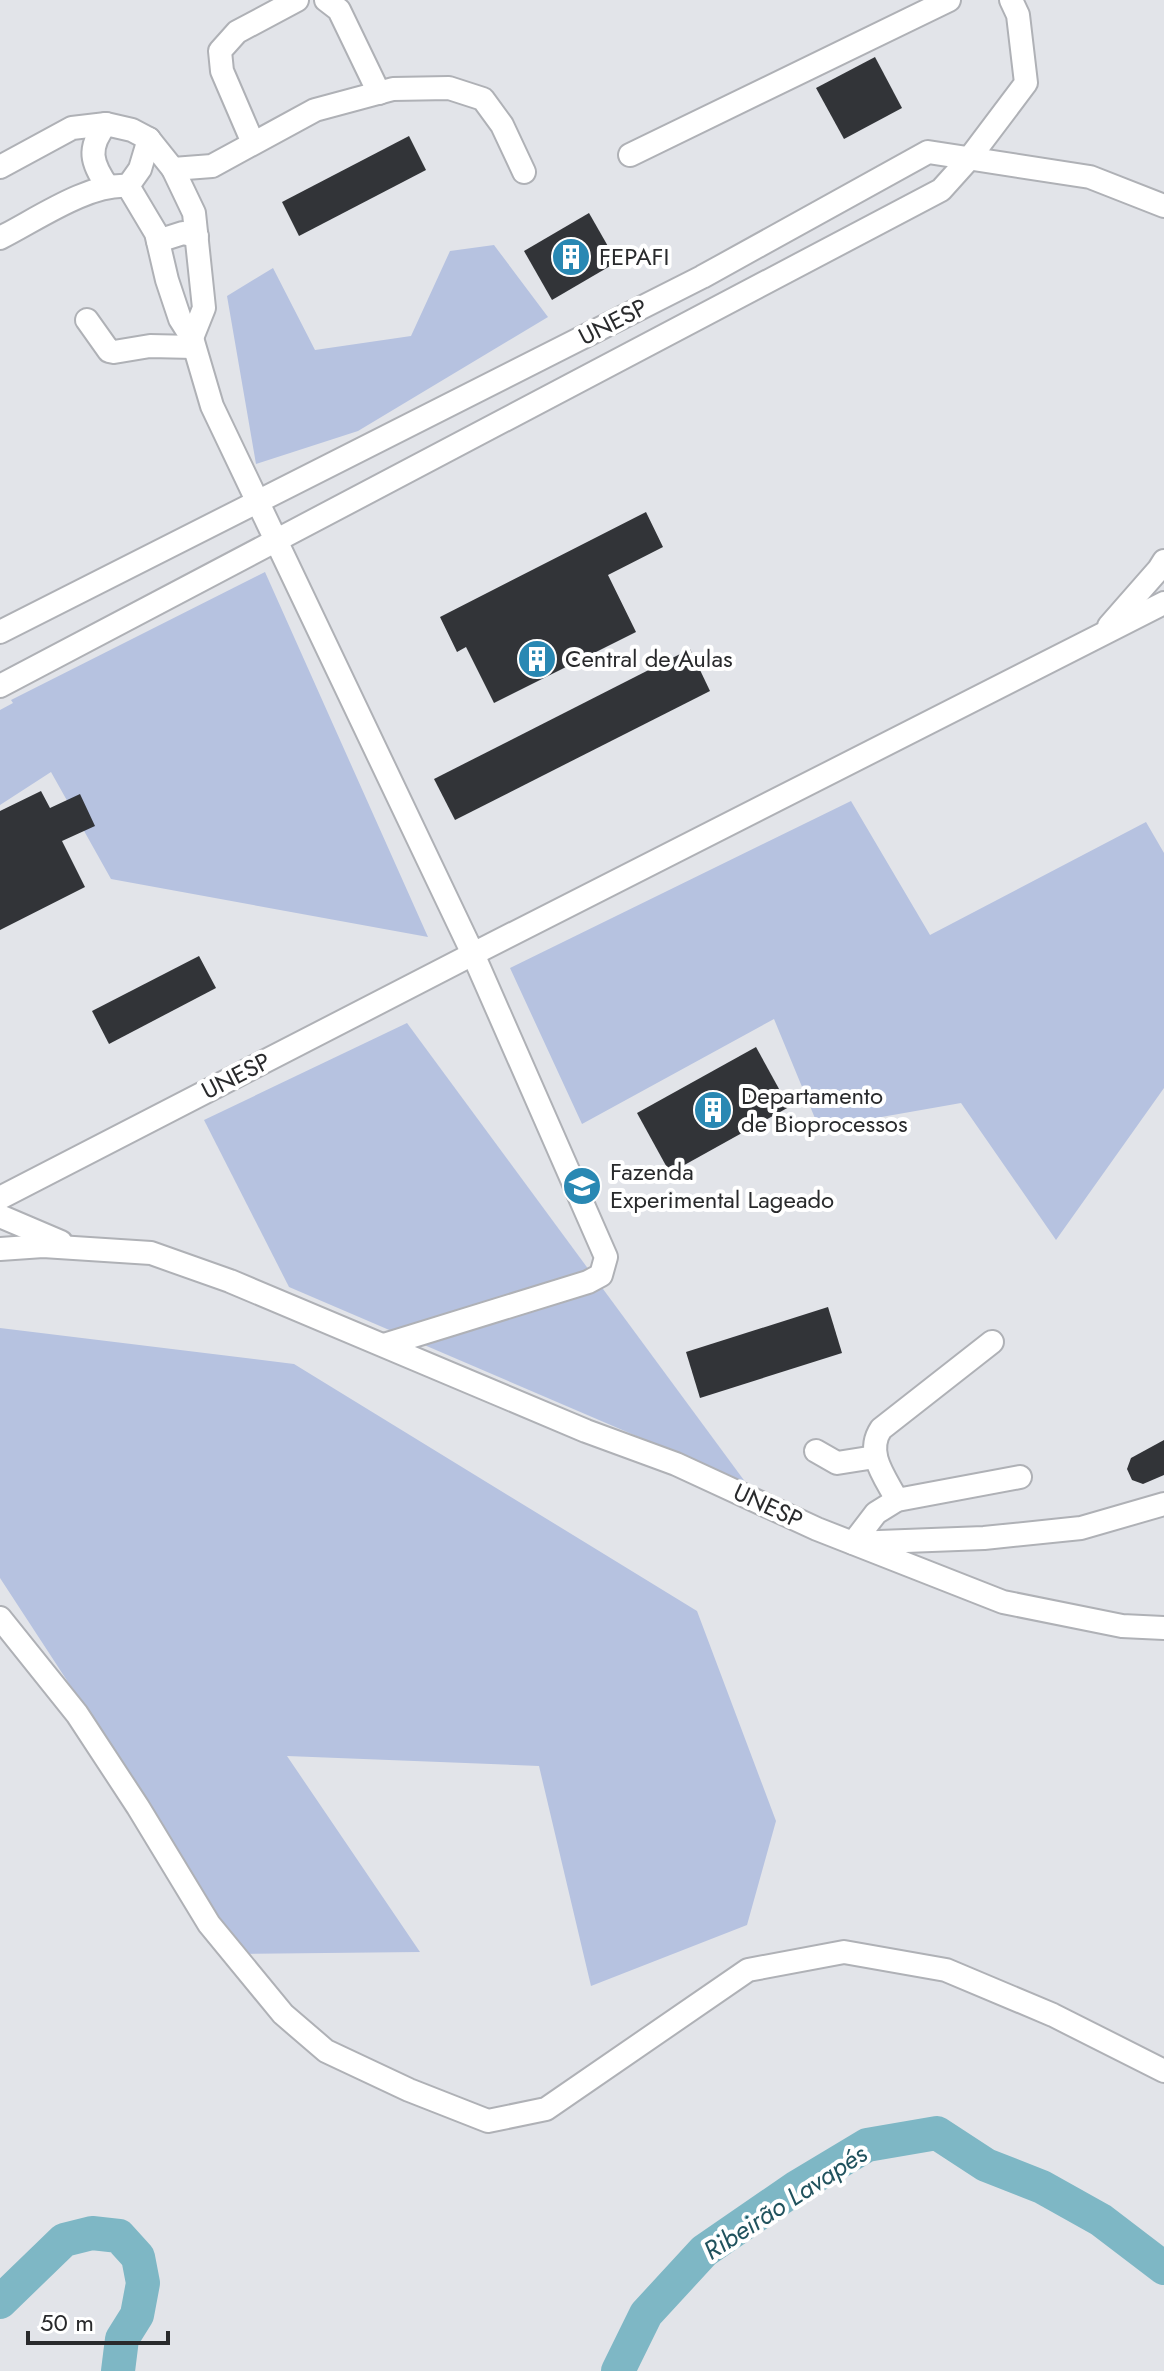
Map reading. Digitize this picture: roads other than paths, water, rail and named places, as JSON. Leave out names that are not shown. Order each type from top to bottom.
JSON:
[{"type":"lane","points":[[253,143],[222,71],[220,51],[237,32],[297,0]]},
{"type":"lane","points":[[326,0],[339,10],[379,93]]},
{"type":"lane","points":[[630,155],[949,0]]},
{"type":"lane","points":[[968,160],[1026,83],[1018,15],[1011,0]]},
{"type":"lane","points":[[173,169],[212,166],[315,110],[393,89],[449,88],[483,99],[502,125],[524,172]]},
{"type":"lane","points":[[106,124],[95,138],[92,153],[99,175],[118,187],[156,233],[180,319],[193,342],[212,406],[473,954],[606,1257],[601,1275],[588,1282],[384,1345]]},
{"type":"lane","points":[[0,167],[72,128],[106,124],[132,130],[149,139],[173,169],[194,213],[204,308],[193,342]]},
{"type":"lane","points":[[0,238],[72,200],[118,187],[140,169],[149,139]]},
{"type":"lane","name":"UNESP","points":[[0,632],[702,277],[928,152],[1090,177],[1164,206]]},
{"type":"lane","name":"UNESP","points":[[0,686],[941,190],[968,160]]},
{"type":"lane","points":[[158,241],[183,233],[197,236]]},
{"type":"lane","points":[[165,272],[200,259]]},
{"type":"lane","points":[[87,320],[109,351],[193,342]]},
{"type":"lane","points":[[1097,639],[1164,561]]},
{"type":"lane","name":"UNESP","points":[[0,1198],[1164,603]]},
{"type":"lane","name":"UNESP","points":[[0,1216],[77,1249]]},
{"type":"lane","name":"UNESP","points":[[0,1249],[43,1246],[151,1253],[230,1281],[586,1431],[676,1464],[853,1543],[1003,1602],[1122,1626],[1164,1628]]},
{"type":"lane","points":[[897,1500],[875,1457],[874,1439],[881,1429],[992,1342]]},
{"type":"lane","points":[[816,1451],[837,1463],[875,1457]]},
{"type":"lane","points":[[853,1543],[876,1513],[897,1500],[1020,1477]]},
{"type":"lane","points":[[853,1543],[984,1538],[1081,1528],[1164,1504]]},
{"type":"lane","points":[[0,1618],[77,1714],[209,1924],[283,2014],[326,2051],[409,2090],[488,2121],[546,2109],[748,1970],[844,1952],[946,1970],[1053,2015],[1164,2071]]},
{"type":"waterway","name":"Ribeirão Lavapés","points":[[618,2371],[646,2314],[704,2251],[797,2187],[867,2145],[937,2133],[986,2165],[1042,2187],[1101,2220],[1164,2268]]},
{"type":"waterway","name":"Ribeirão Lavapés","points":[[0,2302],[64,2240],[92,2233],[119,2236],[138,2257],[143,2283],[137,2315],[122,2339],[118,2371]]},
{"type":"place","name":"FEPAFI","points":[[571,257]]},
{"type":"place","name":"Central de Aulas","points":[[537,659]]},
{"type":"place","name":"Departamento de Bioprocessos","points":[[713,1110]]},
{"type":"place","name":"Fazenda Experimental Lageado","points":[[582,1186]]}]
